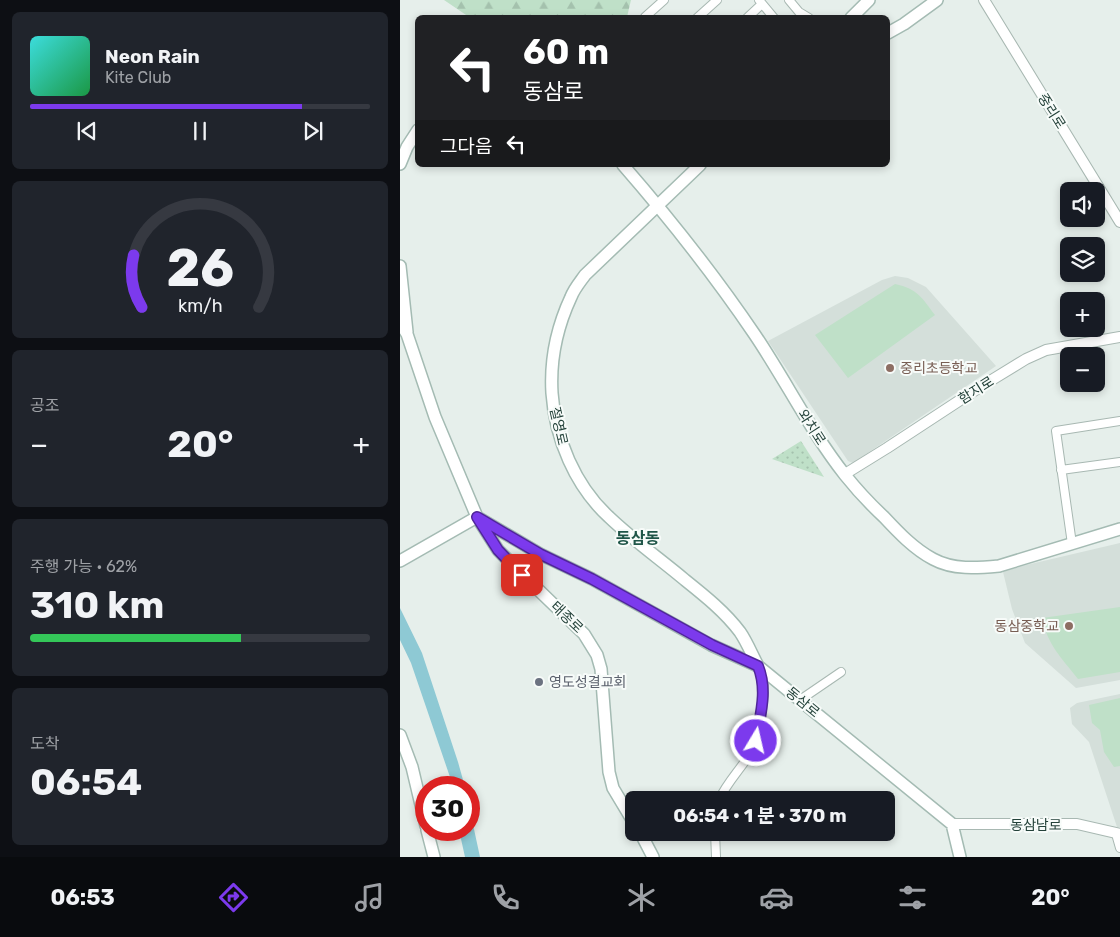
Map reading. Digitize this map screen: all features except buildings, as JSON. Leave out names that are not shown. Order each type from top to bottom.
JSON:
[{"type":"main road","points":[[854,15],[869,0]]},
{"type":"main road","points":[[890,32],[937,0]]},
{"type":"main road","points":[[400,164],[415,135]]},
{"type":"main road","name":"와치로","points":[[624,167],[706,266],[755,336],[817,435],[845,474],[895,529],[931,558],[940,563],[953,566],[999,566],[1120,529]]},
{"type":"main road","name":"절영로","points":[[698,167],[585,275],[571,296],[557,334],[552,358],[551,382],[557,428],[564,451],[576,474],[608,517],[712,602],[741,634],[758,666]]},
{"type":"main road","points":[[400,273],[407,334]]},
{"type":"main road","name":"태종로","points":[[400,323],[407,334],[435,418],[477,517],[498,550],[584,634],[597,655],[602,679],[609,772],[613,788],[625,808]]},
{"type":"main road","points":[[400,562],[477,517]]},
{"type":"main road","name":"동삼로","points":[[477,517],[540,554],[592,579],[712,645],[758,666],[952,824]]},
{"type":"main road","points":[[400,734],[415,780]]},
{"type":"main road","points":[[952,824],[960,857]]},
{"type":"main road","points":[[430,841],[434,857]]},
{"type":"main road","points":[[645,841],[653,857]]},
{"type":"street","points":[[647,15],[664,0]]},
{"type":"street","points":[[700,15],[717,0]]},
{"type":"street","points":[[789,0],[804,15]]},
{"type":"street","name":"중리로","points":[[984,0],[1120,222]]},
{"type":"street","points":[[750,15],[761,2],[772,15]]},
{"type":"street","name":"함지로","points":[[845,474],[1026,359],[1046,350],[1120,338]]},
{"type":"street","points":[[1072,544],[1056,431],[1120,421]]},
{"type":"street","points":[[1062,470],[1120,462]]},
{"type":"street","points":[[724,791],[756,741],[764,689],[763,678],[758,666]]},
{"type":"street","points":[[800,700],[841,672]]},
{"type":"street","name":"동삼남로","points":[[952,824],[1077,824],[1118,834]]},
{"type":"street","points":[[1118,834],[1120,848]]},
{"type":"street","points":[[715,841],[716,857]]},
{"type":"shaded area","name":"중리초등학교","points":[[895,276],[908,278],[926,287],[996,366],[853,463],[848,461],[768,341],[882,280]]},
{"type":"shaded area","name":"동삼중학교","points":[[1120,543],[1120,680],[1076,688],[1025,643],[1012,609],[1003,572]]},
{"type":"shaded area","points":[[1120,694],[1120,827],[1117,827],[1089,742],[1072,724],[1070,708],[1077,703]]},
{"type":"green space","points":[[444,0],[631,0],[627,15],[466,15]]},
{"type":"green space","points":[[895,284],[914,292],[923,299],[935,315],[848,378],[815,335]]},
{"type":"green space","points":[[801,441],[824,477],[772,459]]},
{"type":"green space","points":[[1120,607],[1120,672],[1078,679],[1052,644],[1042,618]]},
{"type":"green space","points":[[1120,698],[1120,766],[1114,767],[1104,752],[1100,730],[1092,723],[1089,705]]},
{"type":"water","points":[[400,608],[422,653],[462,776],[450,776],[411,663],[400,640]]},
{"type":"water","points":[[461,841],[477,841],[480,857],[465,857]]},
{"type":"place","name":"중리초등학교","points":[[890,368]]},
{"type":"place","name":"동삼중학교","points":[[1069,626]]},
{"type":"place","name":"영도성결교회","points":[[539,682]]},
{"type":"district","name":"동삼동","points":[[638,538]]},
{"type":"route","points":[[522,575],[498,550],[477,517],[521,544],[592,579],[712,645],[758,666],[763,678],[764,689],[756,741]]}]
